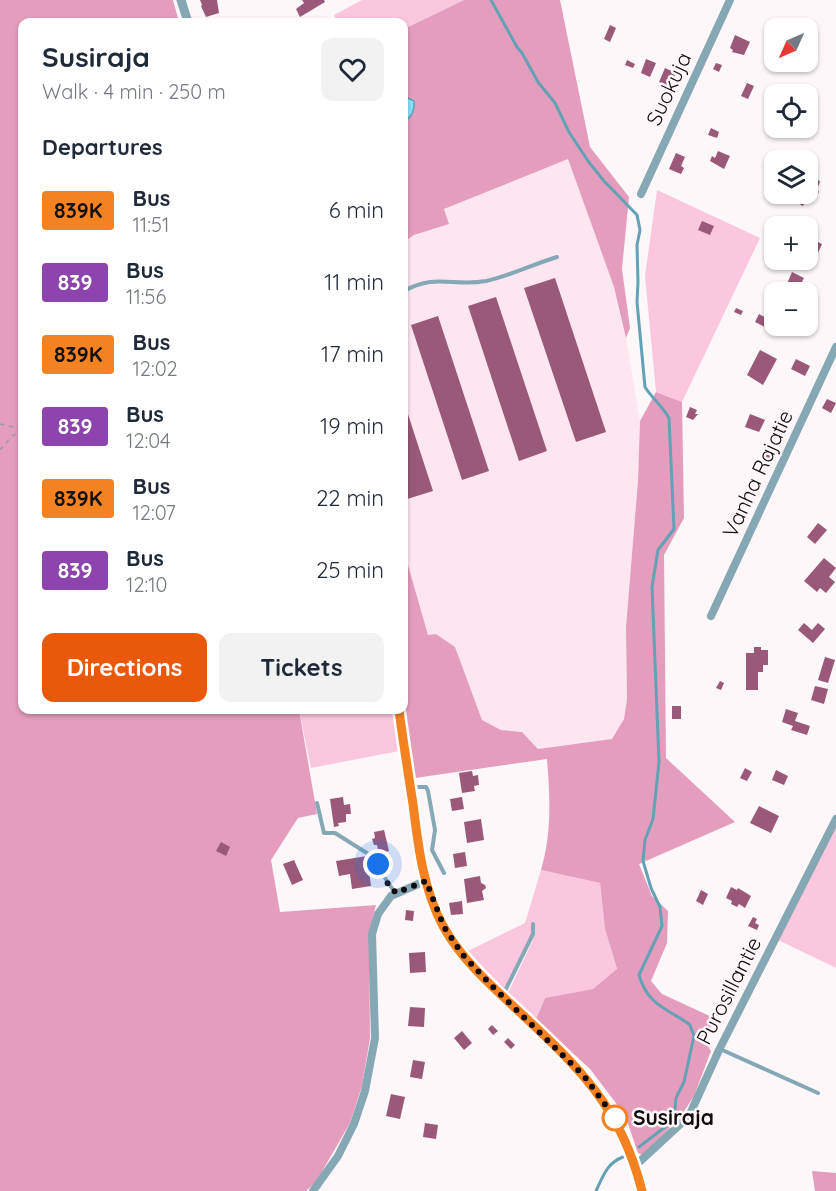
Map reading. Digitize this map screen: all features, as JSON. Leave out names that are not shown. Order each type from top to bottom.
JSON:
[{"type":"street","points":[[181,0],[187,18]]},
{"type":"street","name":"Suokuja","points":[[641,194],[730,0]]},
{"type":"street","name":"Vanha Rajatie","points":[[711,616],[836,347]]},
{"type":"street","points":[[400,714],[426,881],[444,927],[463,955],[502,996],[560,1050],[602,1098],[624,1136],[642,1191]]},
{"type":"street","name":"Purosillantie","points":[[635,1166],[689,1116],[720,1048],[836,819]]},
{"type":"street","points":[[313,1191],[343,1146],[354,1124],[365,1091],[375,1038],[372,934],[378,914],[396,893],[426,881]]},
{"type":"lane","points":[[408,289],[417,284],[437,280],[462,284],[487,280],[557,256]]},
{"type":"lane","points":[[410,788],[421,787],[428,791],[435,830],[432,850],[444,873]]},
{"type":"lane","points":[[317,803],[324,832],[335,833],[370,855],[378,864],[384,879],[396,893]]},
{"type":"lane","points":[[502,996],[533,934],[533,924]]},
{"type":"lane","points":[[720,1048],[818,1094]]},
{"type":"path","points":[[0,424],[18,429]]},
{"type":"path","points":[[0,450],[18,432]]},
{"type":"shaded area","points":[[0,0],[173,0],[178,18],[18,18],[18,714],[300,714],[317,814],[298,818],[271,860],[280,912],[376,905],[369,933],[370,1038],[362,1086],[350,1123],[316,1182],[306,1191],[0,1191]]},
{"type":"shaded area","points":[[362,0],[464,0],[408,27],[408,18],[335,18],[334,15]]},
{"type":"shaded area","points":[[464,0],[560,0],[590,147],[629,197],[622,269],[630,328],[626,338],[614,287],[568,159],[444,209],[449,224],[414,235],[408,239],[408,27]]},
{"type":"shaded area","points":[[568,158],[614,287],[626,338],[640,421],[638,481],[626,627],[627,699],[624,719],[613,739],[538,749],[522,732],[501,730],[482,720],[455,647],[428,635],[408,565],[408,239],[448,224],[443,209]]},
{"type":"shaded area","points":[[657,190],[760,238],[682,402],[656,392],[645,276]]},
{"type":"shaded area","points":[[656,392],[682,402],[684,518],[664,555],[666,758],[735,822],[639,864],[652,896],[668,911],[667,943],[651,981],[662,994],[714,1018],[706,1043],[711,1051],[694,1096],[679,1119],[642,1155],[638,1153],[625,1115],[590,1069],[536,1019],[545,998],[593,989],[617,969],[605,929],[600,883],[541,870],[549,829],[547,759],[415,778],[406,714],[408,714],[408,565],[428,635],[436,634],[455,647],[482,720],[501,730],[522,732],[538,749],[612,739],[624,719],[627,699],[626,627],[638,481],[640,421]]},
{"type":"shaded area","points":[[300,714],[394,714],[399,751],[311,768]]},
{"type":"shaded area","points":[[836,819],[836,968],[776,939]]},
{"type":"shaded area","points":[[541,870],[600,883],[605,929],[617,970],[594,989],[545,998],[536,1019],[508,993],[533,940],[531,935],[504,989],[468,951],[525,923]]},
{"type":"shaded area","points":[[812,1171],[836,1173],[836,1191],[815,1191]]},
{"type":"water","points":[[408,98],[414,101],[408,119]]},
{"type":"building","points":[[200,0],[217,0],[219,13],[206,17]]},
{"type":"building","points":[[302,0],[324,0],[325,2],[300,17],[296,9],[304,3]]},
{"type":"building","points":[[610,25],[616,28],[610,42],[604,39]]},
{"type":"building","points":[[735,35],[750,42],[744,55],[732,52],[730,48]]},
{"type":"building","points":[[646,59],[656,63],[650,77],[641,73]]},
{"type":"building","points":[[627,60],[635,64],[633,68],[625,65]]},
{"type":"building","points":[[716,63],[722,65],[719,72],[713,69]]},
{"type":"building","points":[[665,68],[676,73],[670,87],[659,82]]},
{"type":"building","points":[[747,83],[754,86],[748,99],[741,96]]},
{"type":"building","points":[[711,128],[719,132],[717,138],[708,135]]},
{"type":"building","points":[[718,151],[730,156],[724,169],[710,161],[712,156],[715,158]]},
{"type":"building","points":[[676,153],[685,157],[681,166],[684,168],[681,174],[669,169]]},
{"type":"building","points":[[702,221],[714,226],[710,235],[698,230]]},
{"type":"building","points":[[792,272],[804,278],[802,282],[788,282]]},
{"type":"building","points":[[555,278],[606,432],[576,442],[524,288]]},
{"type":"building","points":[[496,297],[547,451],[519,461],[468,306]]},
{"type":"building","points":[[736,308],[743,311],[741,315],[734,312]]},
{"type":"building","points":[[759,314],[764,317],[764,326],[755,322]]},
{"type":"building","points":[[438,316],[489,471],[462,480],[411,325]]},
{"type":"building","points":[[760,350],[777,359],[763,385],[747,375]]},
{"type":"building","points":[[796,359],[810,366],[805,376],[791,369]]},
{"type":"building","points":[[827,399],[836,403],[831,413],[822,408]]},
{"type":"building","points":[[690,407],[697,410],[695,414],[698,414],[693,420],[686,417]]},
{"type":"building","points":[[408,414],[433,491],[408,499]]},
{"type":"building","points":[[750,414],[765,420],[759,432],[745,427]]},
{"type":"building","points":[[766,448],[777,453],[771,465],[761,460]]},
{"type":"building","points":[[818,523],[827,530],[815,544],[807,537]]},
{"type":"building","points":[[824,558],[836,568],[829,577],[835,582],[826,593],[820,588],[817,592],[804,581]]},
{"type":"building","points":[[804,623],[812,630],[818,623],[825,629],[813,643],[798,630]]},
{"type":"building","points":[[754,647],[768,650],[768,665],[763,665],[763,672],[758,672],[758,690],[746,690],[746,653],[754,653]]},
{"type":"building","points":[[825,657],[835,660],[828,683],[818,680]]},
{"type":"building","points":[[720,681],[724,683],[721,690],[716,688]]},
{"type":"building","points":[[815,686],[828,689],[824,704],[811,700]]},
{"type":"building","points":[[672,706],[681,706],[681,719],[672,719]]},
{"type":"building","points":[[786,709],[798,713],[795,721],[810,726],[807,735],[791,730],[793,726],[782,722]]},
{"type":"building","points":[[745,768],[752,772],[747,781],[740,778]]},
{"type":"building","points":[[776,770],[788,776],[784,785],[772,780]]},
{"type":"building","points":[[472,771],[473,776],[478,775],[479,785],[474,786],[475,791],[462,793],[459,773]]},
{"type":"building","points":[[343,797],[344,805],[350,804],[351,814],[346,814],[346,822],[338,823],[339,826],[334,827],[330,799]]},
{"type":"building","points":[[462,797],[464,809],[452,811],[450,799]]},
{"type":"building","points":[[759,806],[779,816],[771,833],[750,823]]},
{"type":"building","points":[[481,819],[484,840],[467,843],[464,822]]},
{"type":"building","points":[[384,830],[389,851],[379,854],[377,845],[374,845],[372,839],[375,838],[374,832]]},
{"type":"building","points":[[221,842],[230,847],[226,856],[216,851]]},
{"type":"building","points":[[465,852],[467,866],[455,868],[453,854]]},
{"type":"building","points":[[367,856],[371,886],[352,889],[350,874],[339,876],[336,861]]},
{"type":"building","points":[[294,860],[303,880],[292,885],[283,864]]},
{"type":"building","points":[[480,876],[481,883],[486,888],[482,891],[484,900],[467,903],[464,879]]},
{"type":"building","points":[[731,887],[737,890],[738,888],[751,896],[745,908],[739,904],[737,907],[731,904],[732,901],[726,898]]},
{"type":"building","points":[[701,890],[708,894],[703,905],[696,901]]},
{"type":"building","points":[[462,901],[463,914],[451,915],[449,903]]},
{"type":"building","points":[[406,910],[414,911],[413,921],[405,920]]},
{"type":"building","points":[[753,917],[757,919],[755,923],[759,925],[757,930],[748,926]]},
{"type":"building","points":[[425,952],[426,972],[410,973],[409,953]]},
{"type":"building","points":[[410,1007],[425,1008],[424,1027],[408,1026]]},
{"type":"building","points":[[492,1025],[498,1031],[493,1035],[488,1029]]},
{"type":"building","points":[[462,1031],[472,1043],[464,1050],[454,1038]]},
{"type":"building","points":[[508,1038],[515,1045],[511,1049],[504,1042]]},
{"type":"building","points":[[413,1060],[425,1062],[422,1079],[410,1077]]},
{"type":"building","points":[[391,1094],[405,1097],[400,1119],[386,1116]]},
{"type":"building","points":[[425,1123],[438,1125],[436,1139],[423,1137]]},
{"type":"waterway","points":[[491,0],[538,82],[555,103],[569,132],[588,161],[637,215],[640,230],[637,245],[637,302],[645,387],[669,418],[674,529],[658,550],[652,587],[659,762],[653,819],[645,840],[643,861],[651,888],[660,907],[662,926],[639,975],[651,998],[690,1025],[694,1036],[684,1082],[676,1098],[674,1120],[639,1147]]},
{"type":"waterway","points":[[596,1191],[609,1166],[623,1157]]},
{"type":"bus line","name":"839K","points":[[400,714],[426,881],[444,927],[463,955],[492,986],[560,1050],[602,1098],[624,1136],[642,1191]]},
{"type":"place","name":"Susiraja","points":[[615,1118]]},
{"type":"route","points":[[378,864],[384,879],[396,893],[426,881],[444,927],[463,955],[492,986],[560,1050],[602,1098],[615,1118]]}]
